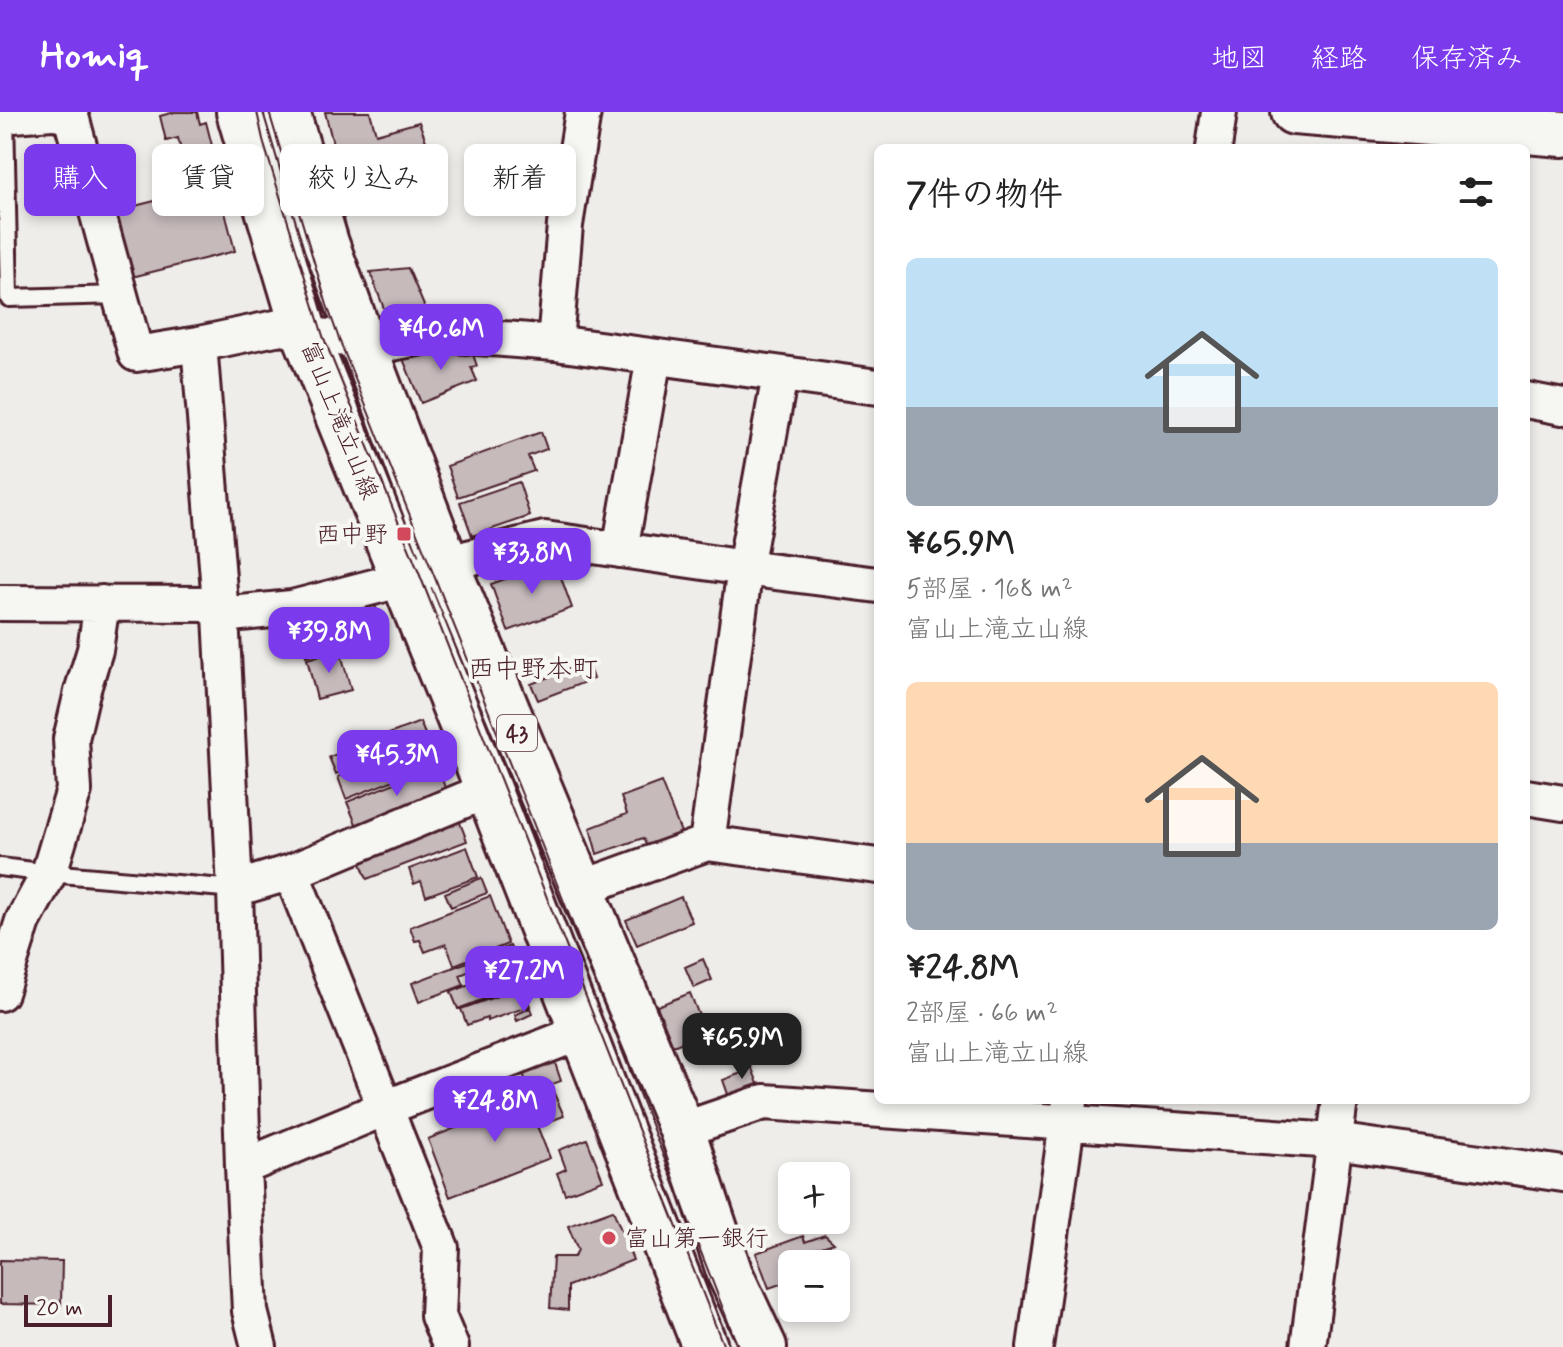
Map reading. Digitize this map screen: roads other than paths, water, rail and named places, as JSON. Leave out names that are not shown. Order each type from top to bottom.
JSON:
[{"type":"main road","name":"富山上滝立山線","points":[[239,112],[305,334],[489,792],[705,1347]]},
{"type":"main road","name":"富山上滝立山線","points":[[287,112],[326,243],[447,566],[682,1130],[730,1274],[764,1347]]},
{"type":"main road","points":[[1294,112],[1563,134]]},
{"type":"street","points":[[2,116],[52,112]]},
{"type":"street","points":[[58,112],[72,120],[136,354],[280,327],[305,334],[385,344],[439,334],[555,343],[874,387]]},
{"type":"street","points":[[555,343],[565,225],[583,112]]},
{"type":"street","points":[[1215,144],[1219,112]]},
{"type":"street","points":[[199,344],[221,615],[235,889],[250,1311],[259,1347]]},
{"type":"street","points":[[620,550],[654,357]]},
{"type":"street","points":[[707,843],[745,568],[780,375]]},
{"type":"street","points":[[1530,401],[1563,407]]},
{"type":"street","points":[[0,603],[209,604],[221,615],[292,608],[545,539],[874,584]]},
{"type":"street","points":[[0,993],[23,921],[49,873],[74,790],[71,739],[95,650],[102,603]]},
{"type":"street","points":[[235,889],[291,872],[489,792]]},
{"type":"street","points":[[1530,798],[1563,803]]},
{"type":"street","points":[[582,888],[707,843],[874,865]]},
{"type":"street","points":[[291,872],[441,1248],[438,1316],[451,1347]]},
{"type":"street","points":[[243,1167],[582,1032]]},
{"type":"street","points":[[682,1130],[764,1102],[1069,1111],[1335,1141],[1563,1174]]},
{"type":"street","points":[[1308,1347],[1340,1104]]},
{"type":"street","points":[[1035,1347],[1069,1111]]},
{"type":"lane","points":[[2,116],[9,298],[120,295]]},
{"type":"lane","points":[[0,867],[235,889]]},
{"type":"tram line","points":[[257,112],[323,336],[724,1347]]},
{"type":"tram line","points":[[269,112],[339,339],[523,797],[738,1347]]},
{"type":"place","name":"西中野","points":[[404,534]]},
{"type":"place","name":"富山第一銀行","points":[[609,1238]]},
{"type":"district","name":"西中野本町","points":[[533,668]]}]
